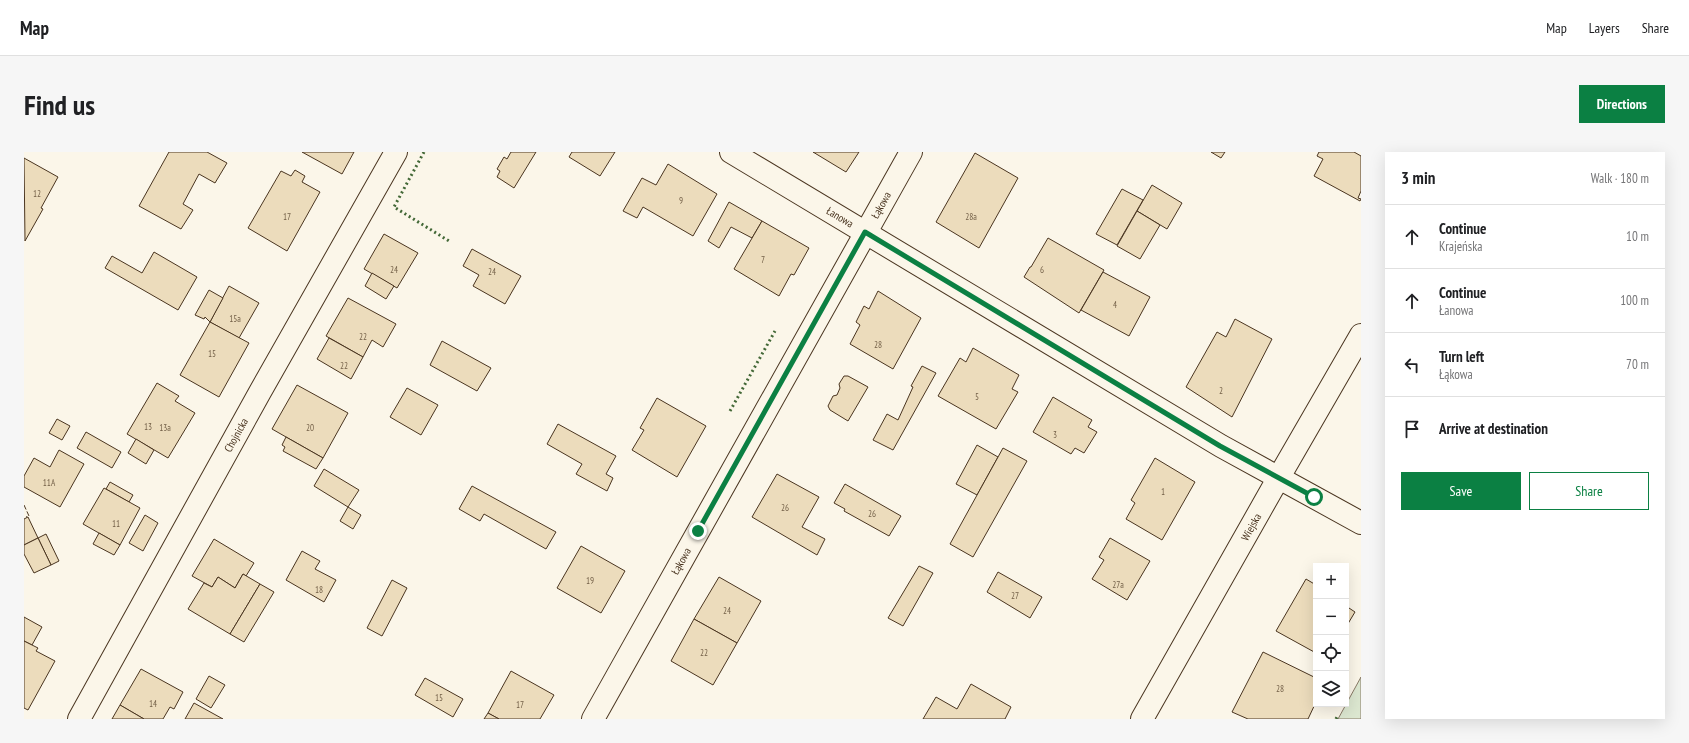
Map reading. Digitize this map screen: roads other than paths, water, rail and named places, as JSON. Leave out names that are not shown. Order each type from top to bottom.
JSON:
[{"type":"street","name":"Chojnicka","points":[[79,719],[260,392],[396,152]]},
{"type":"street","name":"Łanowa","points":[[731,152],[1220,446],[1361,523]]},
{"type":"street","name":"Łąkowa","points":[[592,719],[911,152]]},
{"type":"street","name":"Wiejska","points":[[1142,719],[1361,335]]}]
